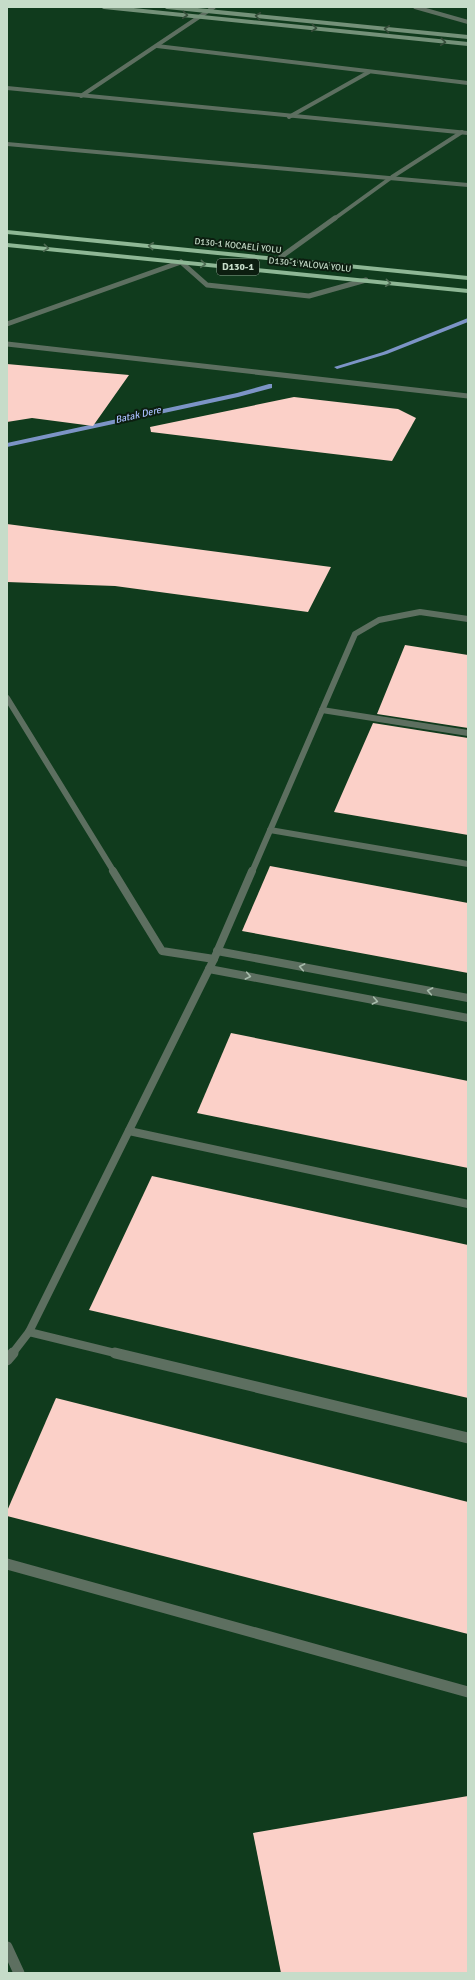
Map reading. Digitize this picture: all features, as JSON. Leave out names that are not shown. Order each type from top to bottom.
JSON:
[{"type":"highway","name":"D130-1 KOCAELİ YOLU","points":[[7,232],[468,278]]},
{"type":"highway","name":"D130-1 YALOVA YOLU","points":[[7,245],[468,291]]},
{"type":"main road","points":[[104,7],[468,44]]},
{"type":"main road","points":[[167,7],[468,37]]},
{"type":"street","points":[[81,96],[214,7]]},
{"type":"street","points":[[415,7],[468,22]]},
{"type":"street","points":[[157,46],[468,83]]},
{"type":"street","points":[[289,117],[369,72]]},
{"type":"street","points":[[7,88],[289,117],[468,133]]},
{"type":"street","points":[[278,259],[392,177],[468,128]]},
{"type":"street","points":[[7,144],[392,177],[468,185]]},
{"type":"street","points":[[7,324],[181,262],[208,286],[309,296],[366,280]]},
{"type":"street","points":[[7,344],[468,396]]},
{"type":"street","points":[[7,1360],[28,1332],[216,955],[355,634],[379,620],[420,612],[468,619]]},
{"type":"street","points":[[7,698],[162,951],[216,955],[468,998]]},
{"type":"street","points":[[322,710],[468,733]]},
{"type":"street","points":[[270,830],[468,864]]},
{"type":"street","points":[[209,969],[468,1018]]},
{"type":"street","points":[[129,1131],[468,1204]]},
{"type":"street","points":[[28,1332],[468,1438]]},
{"type":"street","points":[[7,1564],[468,1692]]},
{"type":"street","points":[[7,1947],[19,1973]]},
{"type":"building","points":[[7,364],[129,375],[93,426],[32,418],[7,422]]},
{"type":"building","points":[[294,397],[398,409],[416,418],[392,461],[151,432],[150,427]]},
{"type":"building","points":[[7,524],[331,567],[308,612],[115,586],[7,582]]},
{"type":"building","points":[[405,645],[468,655],[468,728],[377,714]]},
{"type":"building","points":[[373,723],[468,738],[468,835],[334,812]]},
{"type":"building","points":[[270,866],[468,903],[468,973],[242,931]]},
{"type":"building","points":[[231,1033],[468,1081],[468,1168],[197,1113]]},
{"type":"building","points":[[152,1176],[468,1245],[468,1398],[89,1310]]},
{"type":"building","points":[[56,1398],[468,1502],[468,1634],[7,1516],[7,1511]]},
{"type":"building","points":[[468,1796],[468,1973],[281,1973],[253,1833]]},
{"type":"waterway","name":"Batak Dere","points":[[337,367],[385,353],[468,320]]},
{"type":"waterway","name":"Batak Dere","points":[[7,445],[238,395],[269,386]]}]
